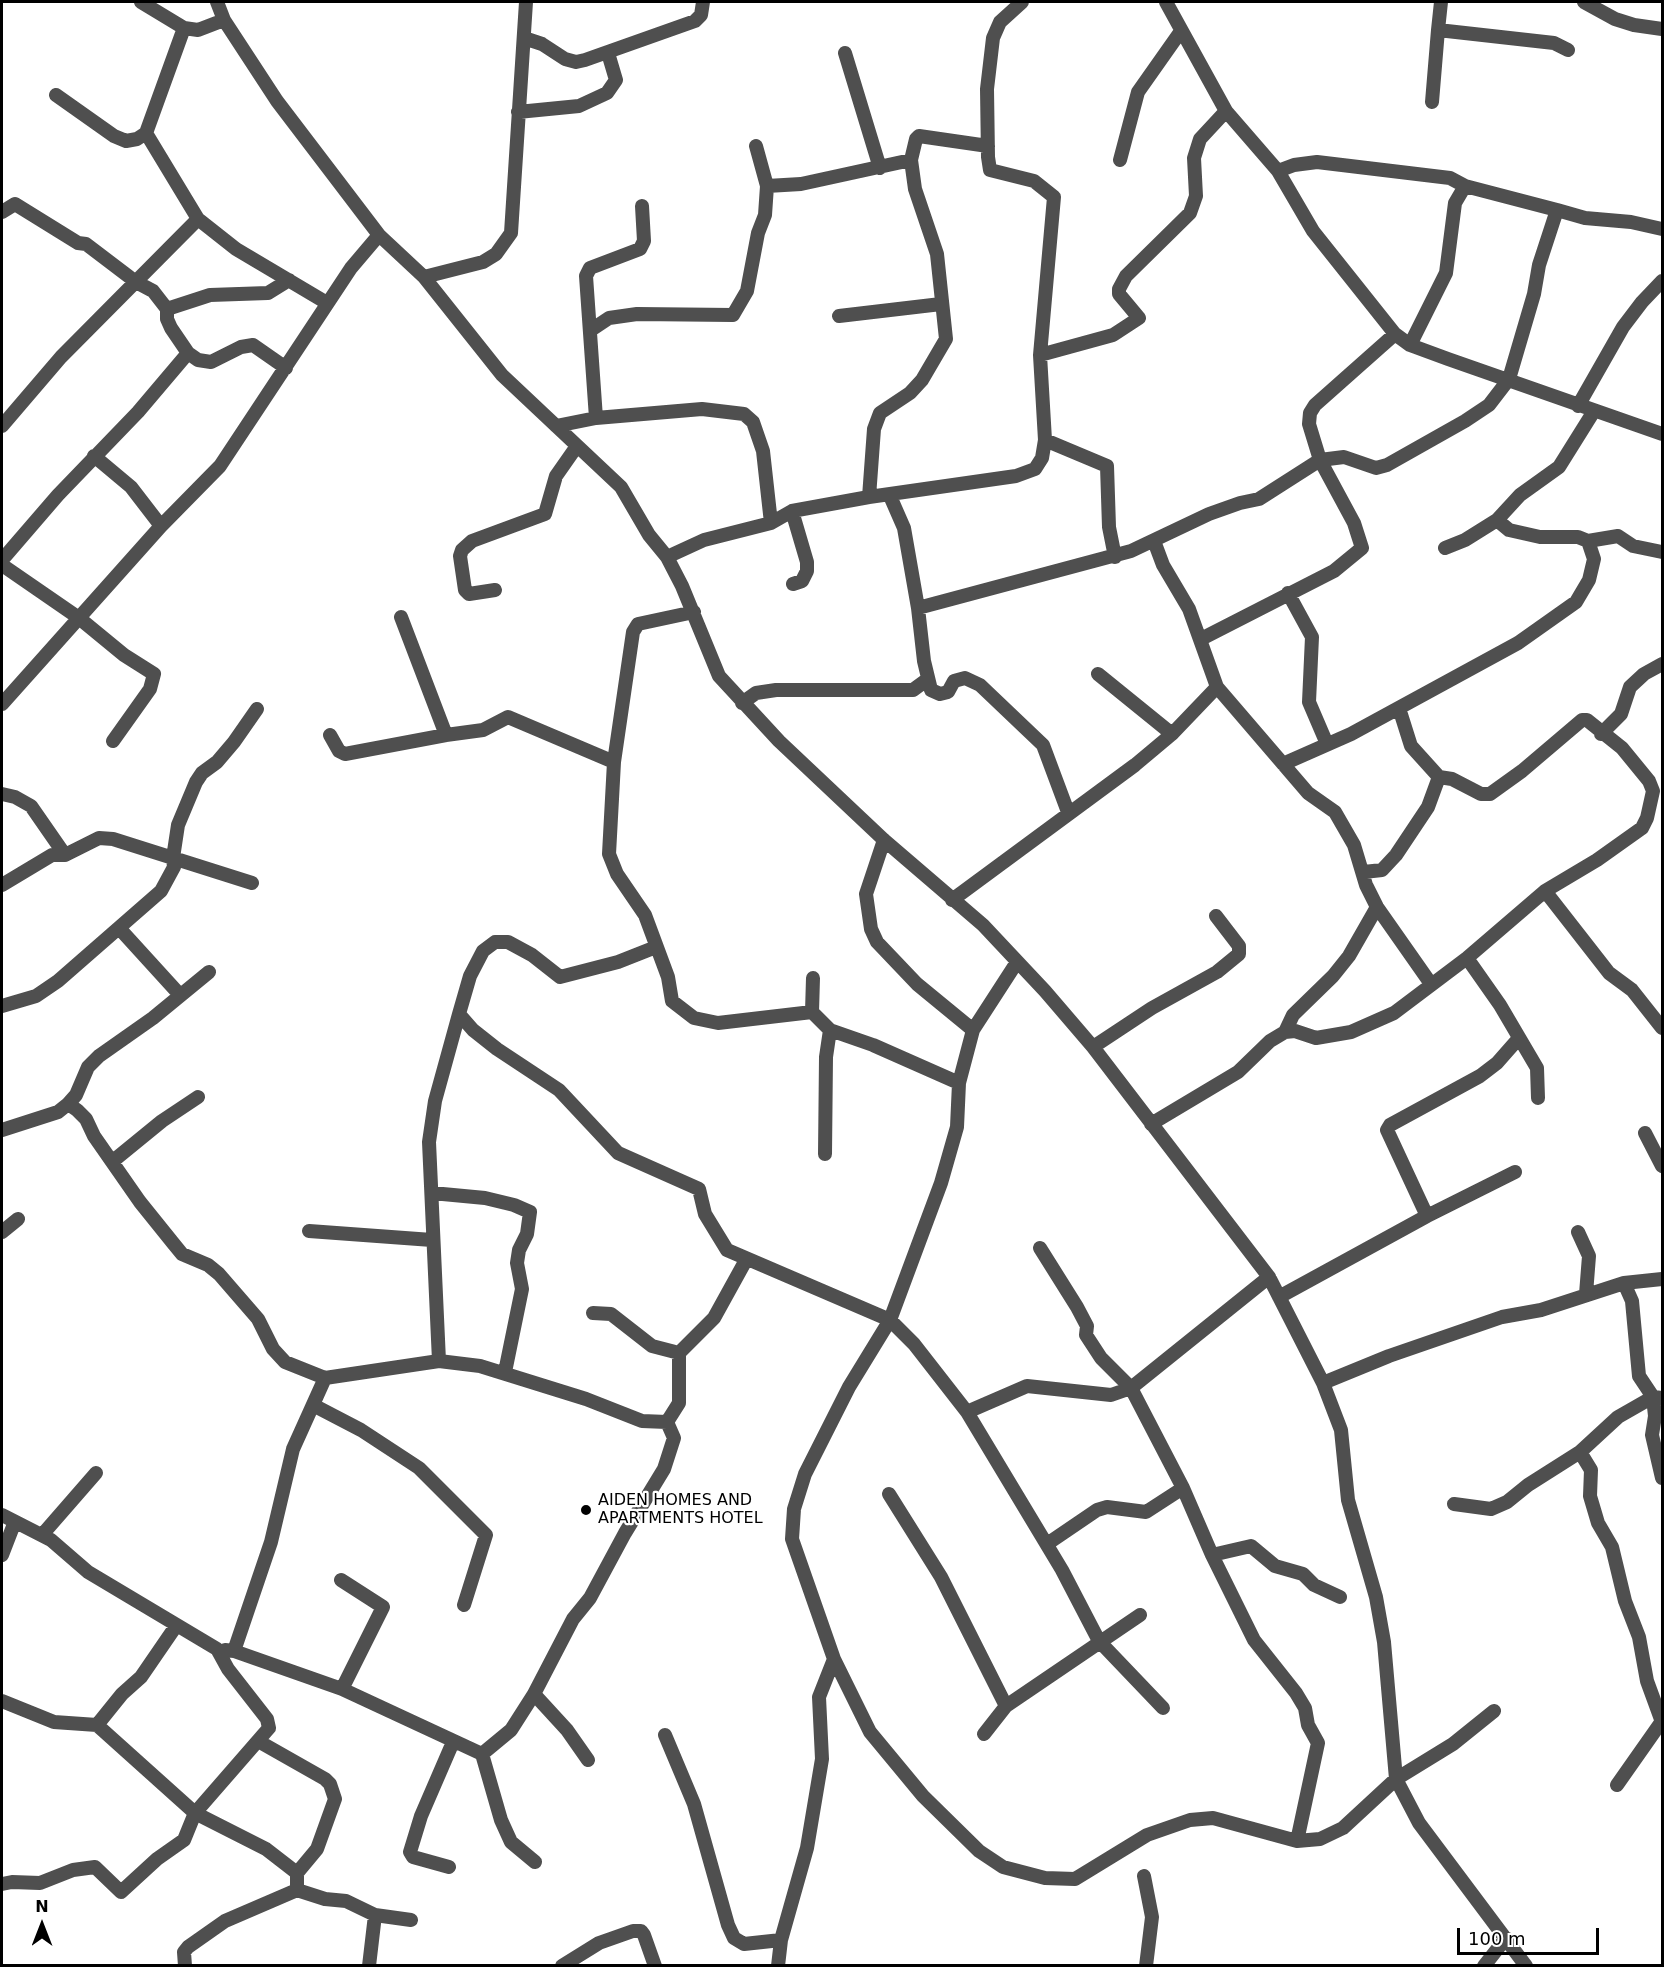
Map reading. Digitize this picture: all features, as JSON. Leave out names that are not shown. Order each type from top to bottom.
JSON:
[{"type":"street","points":[[141,2],[184,28],[198,30],[224,20]]},
{"type":"street","points":[[217,2],[224,20],[277,100],[379,235],[424,277],[502,375],[621,487],[649,535],[667,557],[694,612],[719,676],[779,741],[884,840],[983,925],[1017,962],[1093,1047],[1269,1277],[1323,1383],[1341,1430],[1348,1500],[1378,1608],[1384,1642],[1387,1704],[1396,1779],[1419,1823],[1526,1965]]},
{"type":"street","points":[[424,277],[483,262],[496,254],[511,233],[526,2]]},
{"type":"street","points":[[524,38],[542,44],[565,59],[576,62],[608,53],[695,21],[701,15],[703,2]]},
{"type":"street","points":[[667,557],[704,540],[771,523],[792,512],[869,497],[890,496],[1016,476],[1035,469],[1042,458],[1045,440],[1040,355],[1054,197],[1034,181],[990,170],[988,146],[987,89],[993,38],[1000,22],[1022,2]]},
{"type":"street","points":[[1166,2],[1226,111],[1278,171],[1313,231],[1395,334],[1410,345],[1662,434]]},
{"type":"street","points":[[1432,102],[1441,2]]},
{"type":"street","points":[[1584,2],[1615,19],[1634,25],[1662,28]]},
{"type":"street","points":[[56,95],[120,138],[137,139],[146,133],[184,28]]},
{"type":"street","points":[[1438,30],[1554,43],[1568,50]]},
{"type":"street","points":[[1120,160],[1138,92],[1180,31]]},
{"type":"street","points":[[518,112],[579,106],[607,93],[616,80],[608,53]]},
{"type":"street","points":[[845,53],[880,168]]},
{"type":"street","points":[[1040,355],[1113,335],[1137,321],[1139,318],[1119,294],[1119,288],[1126,276],[1190,213],[1196,196],[1194,158],[1200,139],[1226,111]]},
{"type":"street","points":[[146,133],[198,219],[236,249],[327,303]]},
{"type":"street","points":[[869,497],[874,429],[880,413],[910,393],[937,358],[946,339],[940,304],[937,254],[915,189],[911,160],[916,139],[920,136],[988,146]]},
{"type":"street","points":[[591,330],[609,318],[637,314],[733,315],[747,291],[758,233],[765,214],[767,186],[756,146]]},
{"type":"street","points":[[767,186],[801,184],[911,160]]},
{"type":"street","points":[[1278,171],[1294,165],[1331,164],[1450,178],[1465,186],[1585,218],[1631,222],[1662,229]]},
{"type":"street","points":[[1410,345],[1446,273],[1455,203],[1465,186]]},
{"type":"street","points":[[2,212],[15,204],[68,238],[86,244],[136,282],[153,291],[167,309],[167,319],[171,328],[188,353],[198,360],[211,362],[241,347],[253,345],[286,368]]},
{"type":"street","points":[[596,418],[586,276],[590,268],[640,249],[644,242],[642,206]]},
{"type":"street","points":[[918,608],[1115,557],[1209,514],[1240,503],[1260,499],[1320,460],[1344,457],[1376,468],[1387,465],[1473,416],[1489,405],[1509,379],[1534,294],[1539,265],[1557,210]]},
{"type":"street","points":[[2,426],[61,357],[198,219]]},
{"type":"street","points":[[2,704],[161,526],[220,466],[351,268],[379,235]]},
{"type":"street","points":[[167,309],[210,296],[268,293],[289,280]]},
{"type":"street","points":[[1578,406],[1623,327],[1662,281]]},
{"type":"street","points":[[839,316],[940,304]]},
{"type":"street","points":[[1201,639],[1335,571],[1362,548],[1354,523],[1320,460],[1310,424],[1310,413],[1315,405],[1395,334]]},
{"type":"street","points":[[2,560],[94,456],[138,412],[188,353]]},
{"type":"street","points":[[556,426],[596,418],[702,409],[744,414],[753,422],[763,451],[771,523]]},
{"type":"street","points":[[1445,548],[1465,540],[1497,520],[1520,495],[1559,467],[1594,411]]},
{"type":"street","points":[[1045,440],[1107,466],[1109,527],[1115,557]]},
{"type":"street","points":[[495,590],[469,594],[465,590],[460,556],[462,550],[472,541],[545,514],[556,476],[577,446]]},
{"type":"street","points":[[94,456],[131,487],[161,526]]},
{"type":"street","points":[[890,496],[904,528],[931,690],[940,694],[948,692],[954,681],[965,678],[980,685],[1043,745],[1068,812]]},
{"type":"street","points":[[792,512],[807,562],[807,572],[802,581],[793,584]]},
{"type":"street","points":[[1497,520],[1509,530],[1540,537],[1578,537],[1588,541],[1618,536],[1633,546],[1662,552]]},
{"type":"street","points":[[1154,541],[1163,565],[1189,609],[1217,687],[1308,793],[1335,812],[1354,845],[1377,907],[1431,984]]},
{"type":"street","points":[[1283,764],[1352,734],[1518,643],[1576,602],[1589,580],[1594,558],[1588,541]]},
{"type":"street","points":[[2,565],[78,618],[124,655],[154,674],[150,689],[113,741]]},
{"type":"street","points":[[1288,593],[1312,637],[1309,702],[1327,744]]},
{"type":"street","points":[[694,612],[638,624],[633,632],[614,762],[609,854],[616,874],[645,915],[668,977],[672,1001],[694,1018],[718,1023],[812,1012]]},
{"type":"street","points":[[401,617],[446,735]]},
{"type":"street","points":[[1601,734],[1621,714],[1630,687],[1644,674],[1662,664]]},
{"type":"street","points":[[1098,674],[1172,734]]},
{"type":"street","points":[[742,703],[756,693],[776,690],[913,690],[928,679]]},
{"type":"street","points":[[952,900],[1068,812],[1105,789],[1172,734],[1217,687]]},
{"type":"street","points":[[1151,1125],[1238,1072],[1270,1041],[1285,1032],[1295,1031],[1316,1038],[1351,1032],[1394,1013],[1467,958],[1545,891],[1617,847],[1642,828],[1647,818],[1653,791],[1649,781],[1622,748],[1601,734],[1587,720],[1582,720],[1522,771],[1490,794],[1481,794],[1452,779],[1439,777],[1411,746],[1399,708]]},
{"type":"street","points":[[2,1006],[36,996],[58,981],[161,891],[174,867],[173,858],[178,825],[196,782],[202,773],[217,762],[234,742],[257,709]]},
{"type":"street","points":[[330,735],[339,751],[345,754],[483,730],[508,717],[614,762]]},
{"type":"street","points":[[1364,872],[1382,870],[1396,855],[1428,807],[1439,777]]},
{"type":"street","points":[[2,794],[15,797],[31,807],[65,855]]},
{"type":"street","points":[[2,885],[52,855],[65,855],[99,838],[113,839],[252,883]]},
{"type":"street","points":[[884,840],[866,894],[871,929],[877,942],[917,984],[973,1030]]},
{"type":"street","points":[[1545,891],[1585,939],[1599,961],[1622,985],[1632,990],[1662,1028]]},
{"type":"street","points":[[1285,1032],[1293,1015],[1333,976],[1349,956],[1377,907]]},
{"type":"street","points":[[1093,1047],[1152,1008],[1216,972],[1239,954],[1239,946],[1216,916]]},
{"type":"street","points":[[119,928],[180,995]]},
{"type":"street","points":[[439,1361],[429,1142],[435,1101],[459,1014],[470,976],[483,951],[495,942],[508,942],[532,955],[560,977],[618,962],[656,947]]},
{"type":"street","points":[[1467,958],[1500,1005],[1537,1068],[1538,1098]]},
{"type":"street","points":[[1017,962],[973,1030],[959,1083],[957,1127],[941,1183],[890,1320],[849,1387],[810,1464],[794,1509],[792,1539],[834,1659],[870,1732],[923,1796],[979,1851],[1003,1867],[1045,1878],[1075,1879],[1147,1835],[1190,1820],[1213,1818],[1297,1841],[1320,1839],[1343,1828],[1396,1779],[1453,1744],[1494,1711]]},
{"type":"street","points":[[2,1130],[58,1112],[76,1095],[88,1066],[153,1018],[209,972]]},
{"type":"street","points":[[813,978],[812,1012],[830,1030],[873,1045],[959,1083]]},
{"type":"street","points":[[459,1014],[473,1030],[497,1049],[559,1090],[618,1153],[699,1189],[705,1214],[723,1245],[746,1260],[890,1320],[914,1344],[967,1412],[1047,1544],[1099,1641],[1163,1708]]},
{"type":"street","points":[[825,1154],[826,1057],[830,1030]]},
{"type":"street","points":[[1427,1216],[1387,1130],[1390,1125],[1479,1076],[1497,1063],[1519,1038]]},
{"type":"street","points":[[113,1161],[162,1121],[198,1097]]},
{"type":"street","points":[[68,1104],[86,1119],[94,1136],[140,1202],[182,1254],[208,1265],[241,1297],[258,1319],[278,1357],[325,1378],[439,1361],[480,1365],[642,1421],[667,1422]]},
{"type":"street","points":[[1645,1132],[1662,1166]]},
{"type":"street","points":[[1278,1297],[1427,1216],[1515,1172]]},
{"type":"street","points":[[432,1193],[485,1198],[530,1212],[527,1234],[519,1250],[517,1263],[522,1288],[505,1372]]},
{"type":"street","points":[[2,1232],[18,1219]]},
{"type":"street","points":[[309,1231],[432,1240]]},
{"type":"street","points":[[1578,1232],[1589,1256],[1586,1294]]},
{"type":"street","points":[[1040,1248],[1066,1286],[1087,1326],[1086,1335],[1101,1358],[1131,1388],[1183,1488],[1212,1555],[1254,1640],[1305,1708],[1308,1725],[1318,1743],[1297,1841]]},
{"type":"street","points":[[667,1422],[679,1403],[679,1353],[714,1318],[746,1260]]},
{"type":"street","points":[[967,1412],[1027,1386],[1111,1395],[1131,1388],[1269,1277]]},
{"type":"street","points":[[1323,1383],[1389,1356],[1502,1317],[1540,1310],[1624,1282],[1662,1279]]},
{"type":"street","points":[[1624,1282],[1632,1300],[1639,1376],[1658,1397],[1659,1416],[1652,1435],[1662,1478]]},
{"type":"street","points":[[593,1313],[611,1314],[652,1346],[679,1353]]},
{"type":"street","points":[[234,1652],[271,1542],[293,1449],[325,1378]]},
{"type":"street","points":[[1454,1504],[1491,1509],[1507,1502],[1528,1485],[1580,1452],[1609,1424],[1658,1397]]},
{"type":"street","points":[[313,1405],[361,1430],[419,1468],[486,1535],[464,1605]]},
{"type":"street","points":[[482,1754],[511,1730],[534,1694],[573,1619],[590,1598],[625,1533],[664,1469],[674,1438],[667,1422]]},
{"type":"street","points":[[1580,1452],[1591,1470],[1590,1496],[1598,1523],[1612,1547],[1625,1601],[1639,1637],[1647,1681],[1662,1722],[1617,1785]]},
{"type":"street","points":[[42,1535],[96,1473]]},
{"type":"street","points":[[1047,1544],[1097,1510],[1107,1507],[1146,1512],[1183,1488]]},
{"type":"street","points":[[889,1494],[941,1577],[1006,1706]]},
{"type":"street","points":[[2,1515],[14,1524],[42,1535],[88,1572],[217,1649],[234,1652],[342,1689],[482,1754]]},
{"type":"street","points":[[2,1555],[14,1524]]},
{"type":"street","points":[[1212,1555],[1251,1546],[1275,1566],[1303,1574],[1314,1586],[1340,1597]]},
{"type":"street","points":[[340,1580],[382,1607],[342,1689]]},
{"type":"street","points":[[984,1734],[1006,1706],[1140,1615]]},
{"type":"street","points":[[97,1725],[122,1694],[141,1677],[176,1626]]},
{"type":"street","points":[[2,1884],[39,1883],[73,1870],[95,1868],[122,1892],[157,1859],[184,1840],[195,1813],[269,1728],[267,1719],[228,1669],[217,1649]]},
{"type":"street","points":[[778,1965],[781,1940],[810,1829],[822,1760],[819,1697],[834,1659]]},
{"type":"street","points":[[534,1694],[567,1730],[588,1760]]},
{"type":"street","points":[[2,1701],[54,1722],[97,1725],[195,1813],[266,1849],[297,1873]]},
{"type":"street","points":[[664,1735],[694,1804],[728,1925],[734,1938],[744,1944],[781,1940]]},
{"type":"street","points":[[258,1741],[325,1779],[333,1790],[335,1799],[317,1849],[297,1873],[297,1890]]},
{"type":"street","points":[[449,1867],[413,1857],[410,1852],[421,1816],[453,1742]]},
{"type":"street","points":[[482,1754],[501,1820],[512,1842],[535,1862]]},
{"type":"street","points":[[1144,1876],[1152,1917],[1146,1965]]},
{"type":"street","points":[[185,1965],[184,1952],[188,1947],[225,1921],[297,1890],[325,1899],[346,1901],[375,1915],[411,1920]]},
{"type":"street","points":[[369,1965],[375,1915]]},
{"type":"street","points":[[562,1965],[599,1943],[633,1930],[641,1931],[644,1935],[655,1965]]},
{"type":"street","points":[[1484,1965],[1506,1938]]},
{"type":"place","name":"AIDEN HOMES AND APARTMENTS HOTEL","points":[[586,1510]]}]
